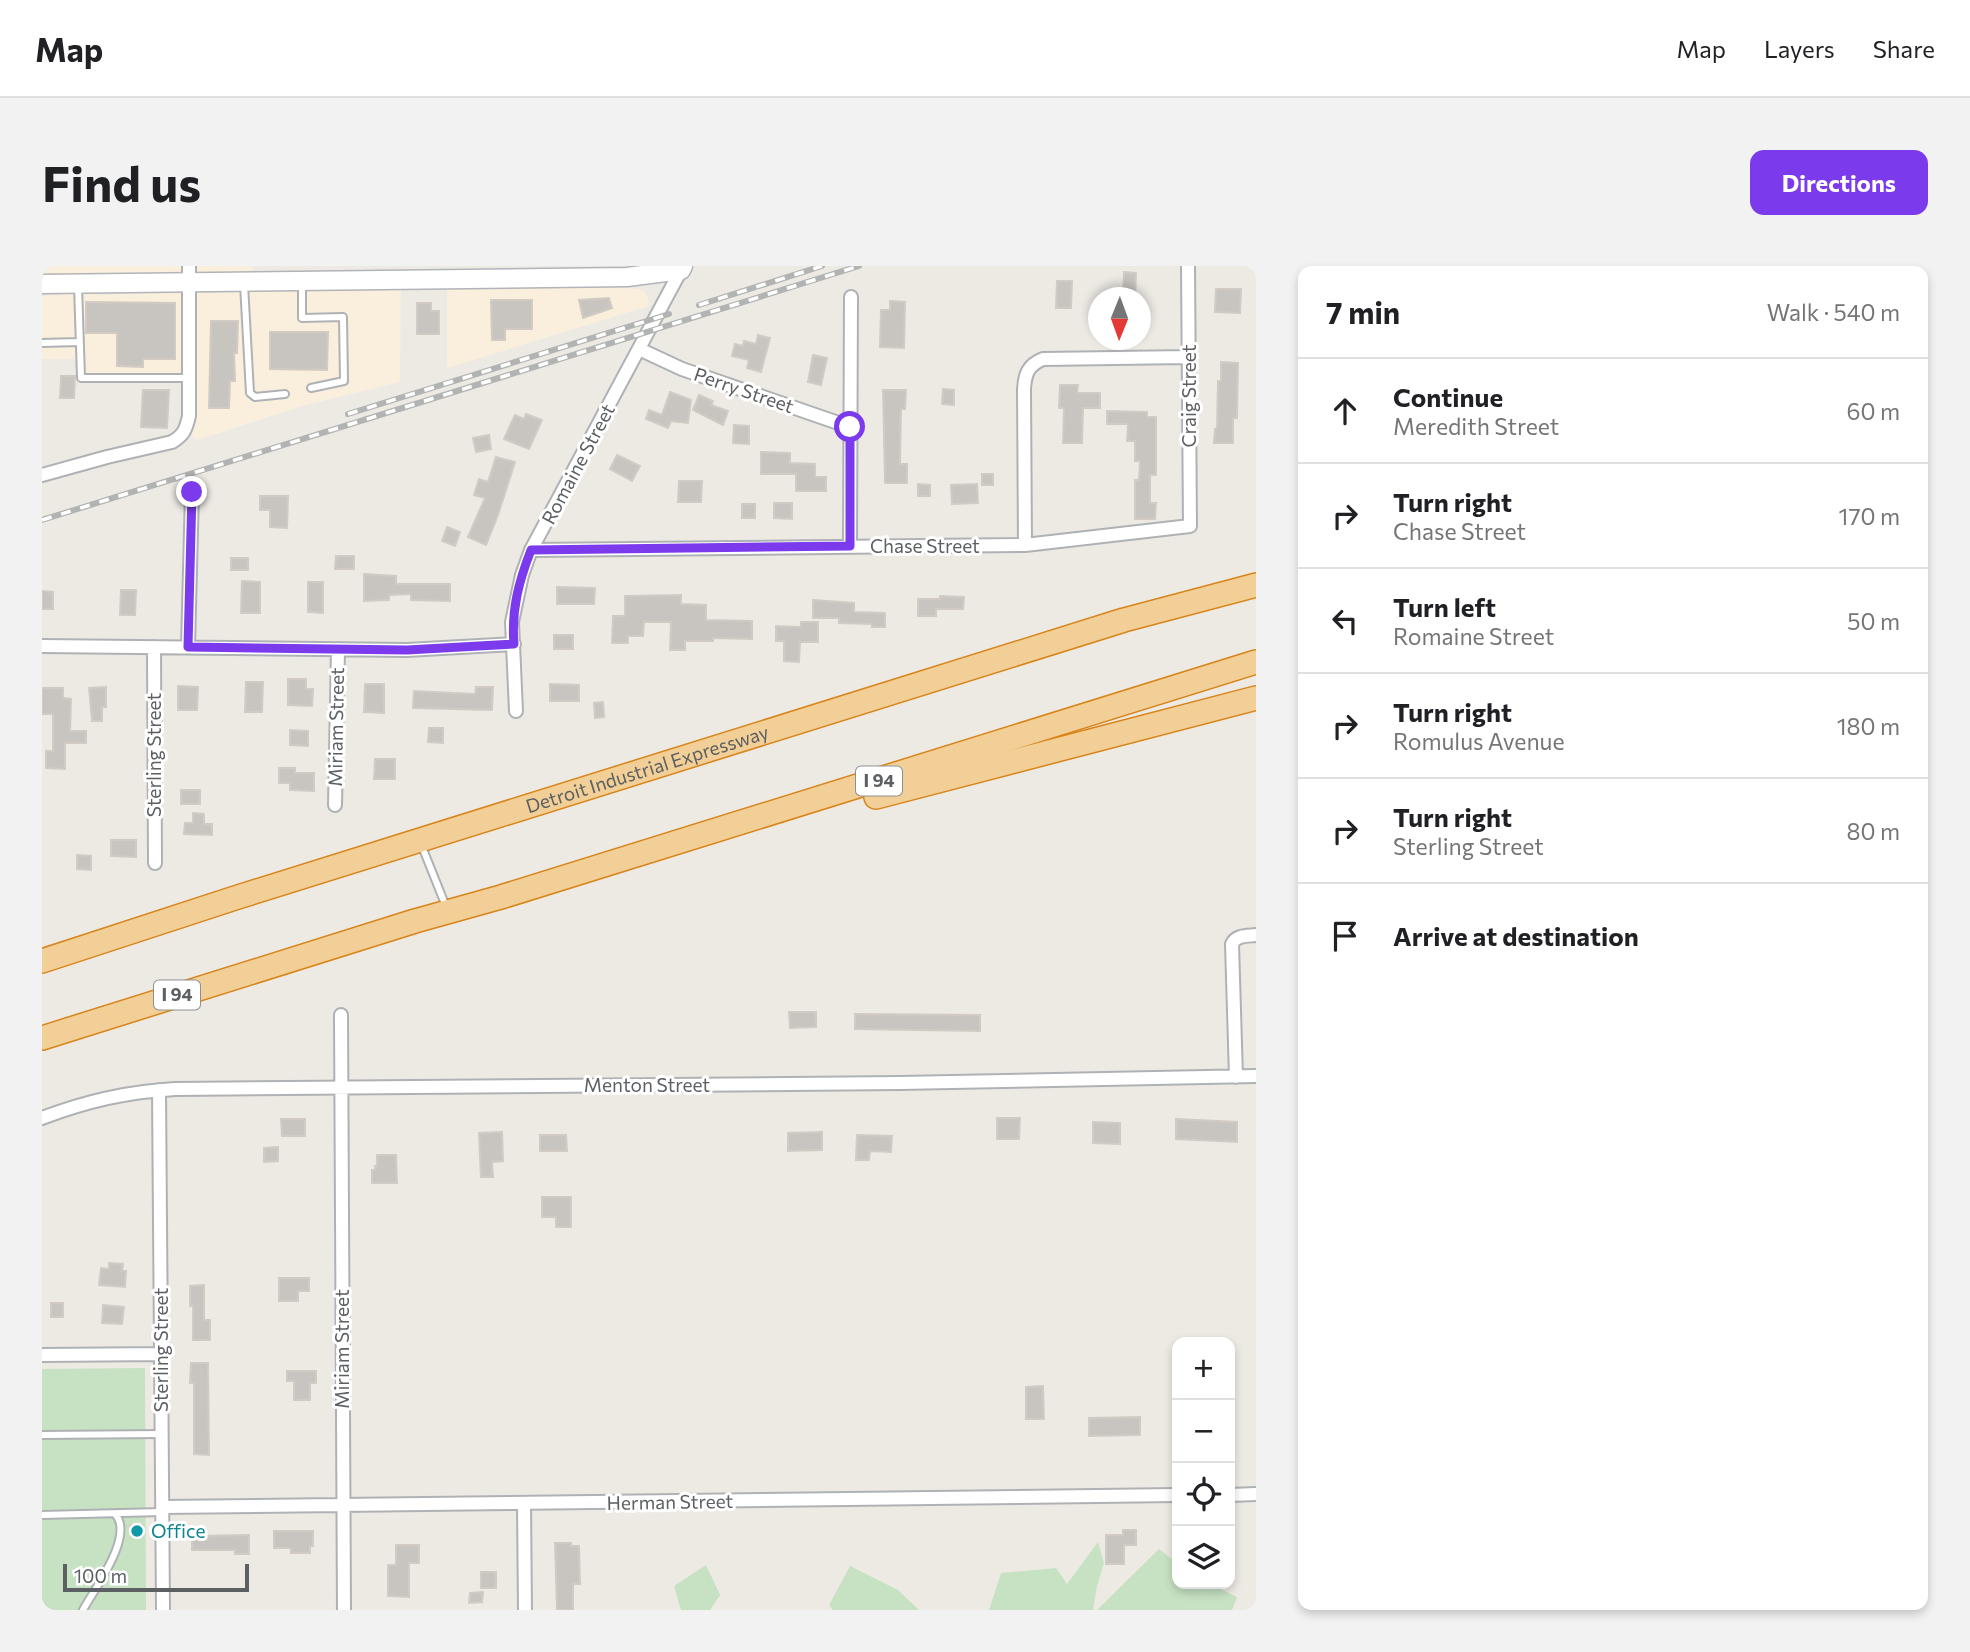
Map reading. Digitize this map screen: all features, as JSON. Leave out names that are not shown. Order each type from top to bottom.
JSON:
[{"type":"highway","points":[[1195,600],[1256,576]]},
{"type":"highway","name":"Detroit Industrial Expressway","points":[[42,961],[1124,620],[1256,585]]},
{"type":"highway","name":"I 94","points":[[42,1038],[1256,662]]},
{"type":"highway","points":[[501,897],[1256,698]]},
{"type":"main road","points":[[42,284],[189,275],[244,282],[627,276],[682,268]]},
{"type":"street","name":"Craig Street","points":[[1188,266],[1189,526]]},
{"type":"street","name":"Romaine Street","points":[[516,711],[512,622],[522,575],[531,550],[682,268]]},
{"type":"street","points":[[42,475],[107,457],[142,451],[180,438],[186,430],[189,416],[189,275]]},
{"type":"street","points":[[850,546],[851,297]]},
{"type":"street","name":"Perry Street","points":[[639,349],[682,369],[850,427]]},
{"type":"street","points":[[1024,545],[1024,389],[1025,375],[1030,367],[1043,359],[1188,357]]},
{"type":"street","points":[[188,647],[192,492]]},
{"type":"street","name":"Chase Street","points":[[531,550],[1024,545],[1189,526]]},
{"type":"street","points":[[42,646],[442,649],[514,644]]},
{"type":"street","name":"Sterling Street","points":[[154,647],[155,863]]},
{"type":"street","name":"Miriam Street","points":[[335,806],[338,649]]},
{"type":"street","points":[[1236,1077],[1232,944],[1241,936],[1256,935]]},
{"type":"street","name":"Miriam Street","points":[[341,1015],[344,1610]]},
{"type":"street","name":"Menton Street","points":[[42,1118],[93,1100],[124,1093],[159,1090],[887,1083],[1256,1076]]},
{"type":"street","name":"Sterling Street","points":[[159,1090],[163,1610]]},
{"type":"street","points":[[42,1355],[161,1354]]},
{"type":"street","points":[[1235,1495],[1256,1494]]},
{"type":"street","name":"Herman Street","points":[[162,1509],[1172,1495]]},
{"type":"street","points":[[524,1504],[525,1610]]},
{"type":"lane","points":[[302,281],[302,318],[343,317],[344,381],[311,388]]},
{"type":"lane","points":[[244,282],[250,393],[255,397],[285,394]]},
{"type":"lane","points":[[78,283],[81,378],[189,378]]},
{"type":"lane","points":[[42,343],[78,342]]},
{"type":"lane","points":[[420,841],[448,911]]},
{"type":"lane","points":[[42,1435],[162,1434]]},
{"type":"lane","points":[[42,1515],[115,1514],[162,1509]]},
{"type":"lane","points":[[83,1610],[118,1547],[122,1532],[121,1520],[115,1514]]},
{"type":"shaded area","points":[[42,266],[253,266],[253,274],[42,277]]},
{"type":"shaded area","points":[[447,285],[615,286],[643,290],[649,306],[447,368]]},
{"type":"shaded area","points":[[401,286],[400,382],[302,406],[197,440],[191,435],[196,413],[197,382],[76,382],[76,359],[42,359],[42,296],[60,295],[63,290],[94,289],[98,295],[153,293],[157,289]]},
{"type":"green space","points":[[145,1368],[146,1610],[42,1610],[42,1369]]},
{"type":"green space","points":[[1098,1542],[1104,1563],[1093,1610],[989,1610],[1001,1573],[1056,1568],[1067,1584]]},
{"type":"green space","points":[[1159,1549],[1172,1559],[1172,1589],[1220,1589],[1237,1597],[1232,1610],[1097,1610]]},
{"type":"green space","points":[[706,1565],[720,1595],[710,1610],[681,1610],[674,1586]]},
{"type":"green space","points":[[850,1566],[898,1590],[919,1610],[833,1610],[829,1605]]},
{"type":"building","points":[[1124,272],[1136,273],[1135,287],[1123,287]]},
{"type":"building","points":[[1057,281],[1072,281],[1071,308],[1056,308]]},
{"type":"building","points":[[1216,289],[1241,289],[1240,313],[1215,312]]},
{"type":"building","points":[[609,298],[612,308],[583,318],[579,300]]},
{"type":"building","points":[[491,300],[532,300],[532,329],[505,329],[505,340],[492,340]]},
{"type":"building","points":[[890,301],[905,302],[904,348],[880,347],[881,310],[890,310]]},
{"type":"building","points":[[86,302],[175,303],[175,359],[143,359],[143,367],[117,366],[117,333],[86,333]]},
{"type":"building","points":[[417,303],[431,303],[431,311],[439,311],[439,334],[417,334]]},
{"type":"building","points":[[211,321],[238,321],[237,353],[234,353],[235,381],[230,381],[229,408],[209,408]]},
{"type":"building","points":[[270,332],[328,332],[327,370],[270,369]]},
{"type":"building","points":[[758,335],[770,338],[761,372],[747,368],[749,360],[732,356],[735,344],[743,346],[744,341],[756,344]]},
{"type":"building","points":[[813,355],[827,358],[821,385],[808,382]]},
{"type":"building","points":[[1221,362],[1238,363],[1237,418],[1233,418],[1233,443],[1214,443]]},
{"type":"building","points":[[61,376],[75,376],[74,398],[60,398]]},
{"type":"building","points":[[1060,385],[1078,385],[1077,393],[1100,393],[1100,408],[1083,408],[1082,443],[1063,443],[1064,408],[1059,408]]},
{"type":"building","points":[[943,389],[954,390],[954,405],[942,404]]},
{"type":"building","points":[[143,390],[169,390],[167,428],[141,427]]},
{"type":"building","points":[[883,390],[906,390],[905,409],[901,409],[900,464],[907,464],[907,483],[885,483]]},
{"type":"building","points":[[670,392],[691,400],[688,423],[671,421],[668,428],[646,419],[649,410],[662,415]]},
{"type":"building","points":[[699,395],[713,401],[711,405],[728,411],[723,425],[693,410]]},
{"type":"building","points":[[1107,411],[1147,412],[1147,417],[1156,417],[1156,475],[1150,475],[1150,503],[1156,503],[1155,519],[1135,519],[1135,480],[1139,480],[1140,461],[1135,461],[1135,441],[1127,441],[1128,424],[1107,424]]},
{"type":"building","points":[[526,414],[542,420],[529,449],[504,439],[515,415],[524,419]]},
{"type":"building","points":[[734,425],[749,426],[749,444],[733,443]]},
{"type":"building","points":[[489,435],[491,449],[476,452],[473,438]]},
{"type":"building","points":[[761,452],[790,453],[790,463],[815,464],[815,477],[826,477],[826,491],[796,491],[796,474],[761,474]]},
{"type":"building","points":[[617,455],[640,466],[632,481],[610,469]]},
{"type":"building","points":[[496,457],[515,462],[486,545],[468,537],[485,498],[474,495],[479,479],[488,482]]},
{"type":"building","points":[[982,474],[993,474],[993,485],[982,485]]},
{"type":"building","points":[[679,481],[702,481],[701,502],[678,502]]},
{"type":"building","points":[[918,484],[930,485],[930,496],[918,496]]},
{"type":"building","points":[[977,484],[978,503],[952,504],[951,485]]},
{"type":"building","points":[[260,496],[288,496],[287,528],[270,527],[270,510],[260,510]]},
{"type":"building","points":[[774,503],[792,503],[792,519],[774,518]]},
{"type":"building","points":[[742,504],[755,504],[755,518],[742,518]]},
{"type":"building","points":[[447,527],[460,532],[455,546],[442,541]]},
{"type":"building","points":[[336,556],[354,556],[354,569],[335,569]]},
{"type":"building","points":[[231,558],[248,558],[248,570],[231,570]]},
{"type":"building","points":[[364,574],[396,576],[396,584],[450,584],[450,601],[411,600],[411,594],[389,595],[389,600],[364,601]]},
{"type":"building","points":[[242,581],[260,582],[260,613],[241,613]]},
{"type":"building","points":[[308,582],[323,582],[323,613],[308,612]]},
{"type":"building","points":[[557,587],[595,588],[594,604],[557,604]]},
{"type":"building","points":[[121,590],[136,590],[135,615],[120,615]]},
{"type":"building","points":[[42,591],[53,592],[53,609],[42,609]]},
{"type":"building","points":[[681,595],[681,604],[706,605],[706,620],[752,621],[752,639],[713,638],[713,641],[685,641],[685,650],[670,650],[671,622],[644,622],[643,636],[628,636],[628,643],[612,643],[613,616],[625,616],[625,596]]},
{"type":"building","points":[[940,596],[964,597],[963,609],[936,609],[936,616],[918,616],[918,599],[940,599]]},
{"type":"building","points":[[813,600],[854,603],[854,612],[885,613],[885,627],[839,623],[839,618],[813,618]]},
{"type":"building","points":[[801,622],[818,622],[818,642],[800,642],[799,662],[784,661],[784,641],[776,641],[776,626],[801,627]]},
{"type":"building","points":[[554,635],[573,635],[573,649],[554,649]]},
{"type":"building","points":[[288,679],[306,679],[306,689],[313,689],[312,706],[288,705]]},
{"type":"building","points":[[246,682],[263,682],[262,712],[245,712]]},
{"type":"building","points":[[365,684],[384,684],[384,713],[364,712]]},
{"type":"building","points":[[550,684],[579,685],[579,701],[550,701]]},
{"type":"building","points":[[178,686],[198,687],[197,710],[178,710]]},
{"type":"building","points":[[106,687],[106,707],[102,707],[102,721],[92,721],[89,688]]},
{"type":"building","points":[[476,687],[493,687],[492,710],[413,708],[414,691],[475,694]]},
{"type":"building","points":[[42,688],[63,688],[63,698],[71,699],[70,731],[86,731],[86,743],[65,743],[65,769],[46,768],[46,751],[53,751],[53,714],[42,714]]},
{"type":"building","points":[[603,702],[604,717],[595,718],[594,703]]},
{"type":"building","points":[[429,728],[443,728],[443,743],[428,742]]},
{"type":"building","points":[[290,730],[308,731],[308,746],[290,745]]},
{"type":"building","points":[[375,759],[395,759],[395,779],[374,779]]},
{"type":"building","points":[[279,768],[295,768],[295,773],[314,773],[314,791],[290,790],[290,783],[279,783]]},
{"type":"building","points":[[181,790],[200,790],[200,804],[181,804]]},
{"type":"building","points":[[193,813],[204,814],[204,824],[212,824],[212,835],[184,834],[185,823],[193,823]]},
{"type":"building","points":[[111,840],[136,840],[136,857],[111,856]]},
{"type":"building","points":[[77,855],[91,856],[91,870],[77,869]]},
{"type":"building","points":[[789,1012],[816,1012],[816,1027],[790,1028]]},
{"type":"building","points":[[855,1014],[980,1015],[980,1031],[855,1029]]},
{"type":"building","points":[[997,1118],[1020,1118],[1019,1139],[997,1139]]},
{"type":"building","points":[[281,1119],[305,1119],[305,1136],[282,1136]]},
{"type":"building","points":[[1176,1119],[1237,1122],[1237,1142],[1176,1139]]},
{"type":"building","points":[[1093,1122],[1120,1123],[1120,1144],[1093,1143]]},
{"type":"building","points":[[502,1132],[503,1161],[492,1162],[493,1177],[481,1177],[479,1133]]},
{"type":"building","points":[[822,1132],[822,1150],[788,1151],[788,1133]]},
{"type":"building","points":[[540,1135],[566,1135],[567,1151],[540,1151]]},
{"type":"building","points":[[857,1135],[892,1136],[891,1152],[870,1151],[869,1160],[856,1160]]},
{"type":"building","points":[[278,1147],[278,1161],[264,1162],[264,1148]]},
{"type":"building","points":[[377,1155],[396,1155],[397,1183],[372,1183],[372,1170],[377,1166]]},
{"type":"building","points":[[542,1197],[571,1197],[571,1227],[556,1227],[556,1217],[542,1217]]},
{"type":"building","points":[[109,1263],[123,1264],[122,1271],[126,1271],[125,1287],[99,1285],[101,1268],[109,1269]]},
{"type":"building","points":[[279,1278],[309,1278],[309,1291],[298,1291],[298,1301],[279,1301]]},
{"type":"building","points":[[204,1285],[204,1320],[210,1320],[210,1340],[193,1340],[190,1286]]},
{"type":"building","points":[[51,1303],[63,1303],[63,1317],[51,1317]]},
{"type":"building","points":[[103,1305],[124,1307],[122,1324],[102,1323]]},
{"type":"building","points":[[191,1363],[208,1363],[209,1455],[194,1454],[194,1383],[190,1383]]},
{"type":"building","points":[[287,1371],[316,1371],[316,1383],[310,1383],[310,1400],[294,1400],[294,1381],[287,1381]]},
{"type":"building","points":[[1043,1386],[1044,1419],[1026,1419],[1026,1387]]},
{"type":"building","points":[[1140,1417],[1140,1435],[1089,1436],[1089,1418]]},
{"type":"building","name":"Office","points":[[130,1525],[143,1525],[143,1536],[131,1536]]},
{"type":"building","points":[[1123,1530],[1136,1530],[1136,1545],[1124,1545],[1124,1564],[1106,1564],[1106,1535],[1123,1535]]},
{"type":"building","points":[[274,1531],[313,1531],[310,1553],[291,1553],[291,1548],[274,1548]]},
{"type":"building","points":[[249,1535],[249,1554],[235,1554],[235,1550],[192,1550],[192,1536]]},
{"type":"building","points":[[555,1543],[579,1546],[580,1584],[573,1584],[573,1610],[557,1610]]},
{"type":"building","points":[[396,1545],[419,1545],[419,1563],[409,1563],[409,1597],[388,1596],[388,1565],[396,1565]]},
{"type":"building","points":[[481,1572],[496,1572],[496,1588],[481,1588]]},
{"type":"building","points":[[483,1592],[482,1602],[469,1603],[470,1593]]},
{"type":"railway","points":[[699,305],[822,266]]},
{"type":"railway","points":[[42,520],[859,266]]},
{"type":"railway","points":[[348,414],[669,314]]},
{"type":"place","name":"Office","points":[[137,1531]]},
{"type":"route","points":[[192,492],[188,647],[407,650],[514,644],[512,622],[515,602],[531,550],[850,546],[850,427]]}]
